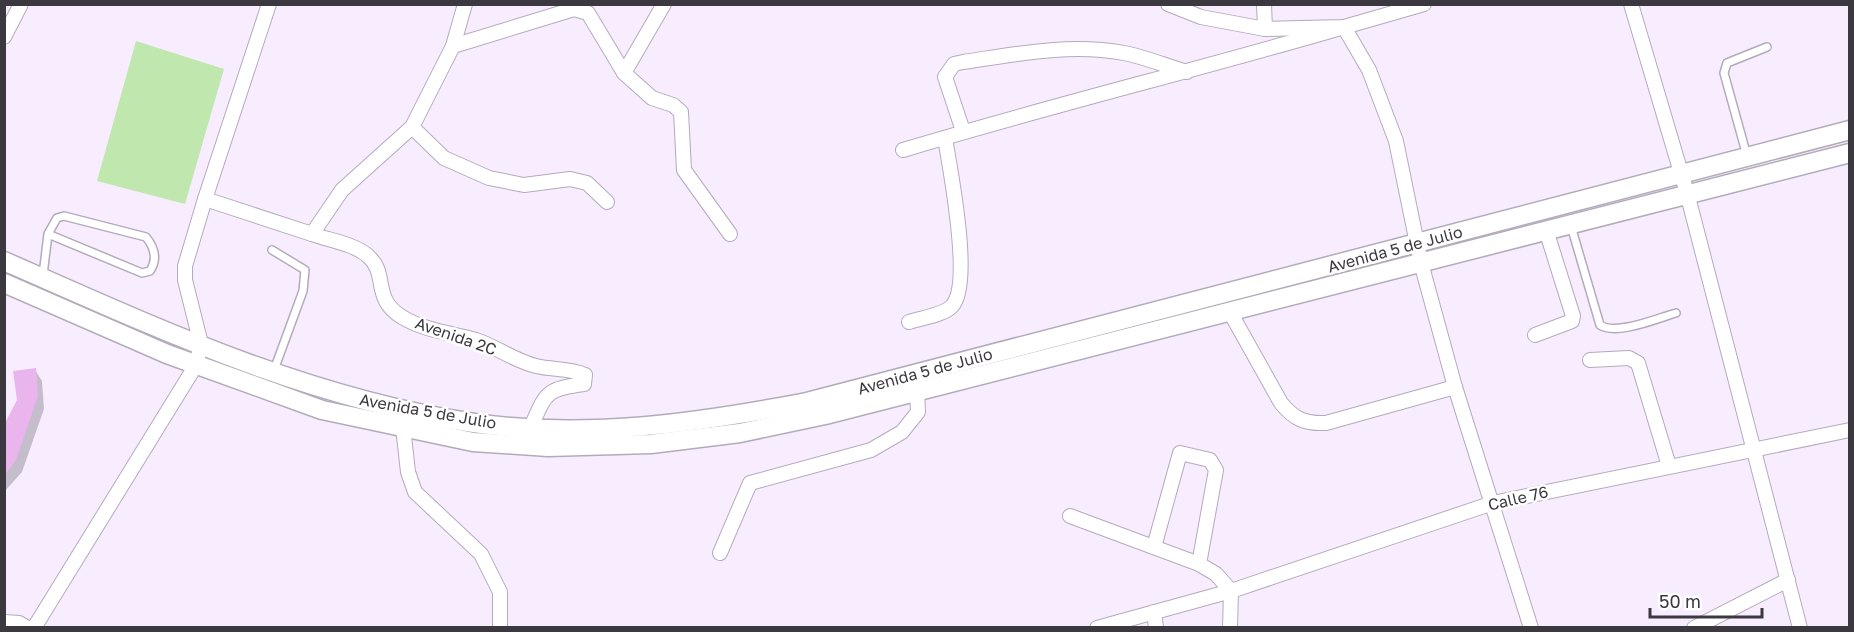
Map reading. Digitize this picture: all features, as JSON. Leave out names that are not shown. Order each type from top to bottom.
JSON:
[{"type":"main road","name":"Avenida 5 de Julio","points":[[4,261],[273,372],[394,408],[476,423],[531,427],[600,429],[654,426],[722,418],[807,402],[1850,130]]},
{"type":"main road","name":"Avenida 5 de Julio","points":[[4,283],[196,365],[322,410],[472,442],[548,447],[651,444],[740,433],[825,415],[1850,153]]},
{"type":"street","points":[[4,37],[21,4]]},
{"type":"street","points":[[34,627],[196,365],[201,344],[185,280],[185,266],[269,4]]},
{"type":"street","points":[[205,199],[312,234],[342,190],[412,127],[453,46],[465,4]]},
{"type":"street","points":[[624,73],[664,4]]},
{"type":"street","points":[[1168,4],[1201,17],[1265,28],[1344,27]]},
{"type":"street","points":[[1264,4],[1265,28]]},
{"type":"street","points":[[903,150],[963,131],[1189,72],[1424,4]]},
{"type":"street","points":[[1631,4],[1687,193],[1800,627]]},
{"type":"street","points":[[453,46],[574,9],[588,13],[624,73],[652,98],[673,105],[681,112],[684,170],[730,234]]},
{"type":"street","points":[[1344,27],[1369,70],[1396,141],[1421,263],[1455,387],[1531,627]]},
{"type":"street","points":[[963,131],[945,77],[954,64],[1060,48],[1126,53],[1189,72]]},
{"type":"street","points":[[412,127],[444,158],[489,178],[525,185],[570,179],[587,183],[607,202]]},
{"type":"street","points":[[909,322],[951,308],[959,296],[961,272],[957,214],[945,138]]},
{"type":"street","points":[[1535,335],[1572,321],[1573,316],[1546,230]]},
{"type":"street","name":"Avenida 2C","points":[[312,234],[366,254],[378,272],[381,296],[387,305],[402,317],[441,333],[477,341],[534,366],[585,375],[584,384],[554,389],[545,396],[531,427]]},
{"type":"street","points":[[1230,312],[1281,403],[1291,416],[1309,424],[1326,423],[1455,387]]},
{"type":"street","points":[[1590,360],[1629,357],[1638,363],[1668,466]]},
{"type":"street","points":[[720,553],[750,483],[871,450],[902,432],[918,412],[917,391]]},
{"type":"street","points":[[403,427],[408,472],[415,492],[481,554],[500,592],[500,627]]},
{"type":"street","name":"Calle 76","points":[[1097,627],[1231,591],[1493,503],[1850,430]]},
{"type":"street","points":[[1154,546],[1180,453],[1210,460],[1216,470],[1199,564]]},
{"type":"street","points":[[1070,516],[1154,546],[1199,564],[1216,574],[1231,591],[1230,627]]},
{"type":"street","points":[[1694,627],[1788,580]]},
{"type":"street","points":[[1154,612],[1156,627]]},
{"type":"street","points":[[4,622],[19,623],[28,627]]},
{"type":"lane","points":[[1747,156],[1724,73],[1727,63],[1767,47]]},
{"type":"lane","points":[[42,278],[48,234],[57,218],[64,216],[146,237],[153,245],[154,265],[150,271],[142,273],[48,234]]},
{"type":"lane","points":[[1571,226],[1600,325],[1607,330],[1618,329],[1676,313]]},
{"type":"lane","points":[[272,250],[305,270],[303,291],[273,372]]},
{"type":"green space","points":[[136,41],[224,69],[185,204],[97,181]]},
{"type":"building","points":[[36,368],[38,396],[16,460],[4,476],[4,425],[17,400],[13,371]]}]
